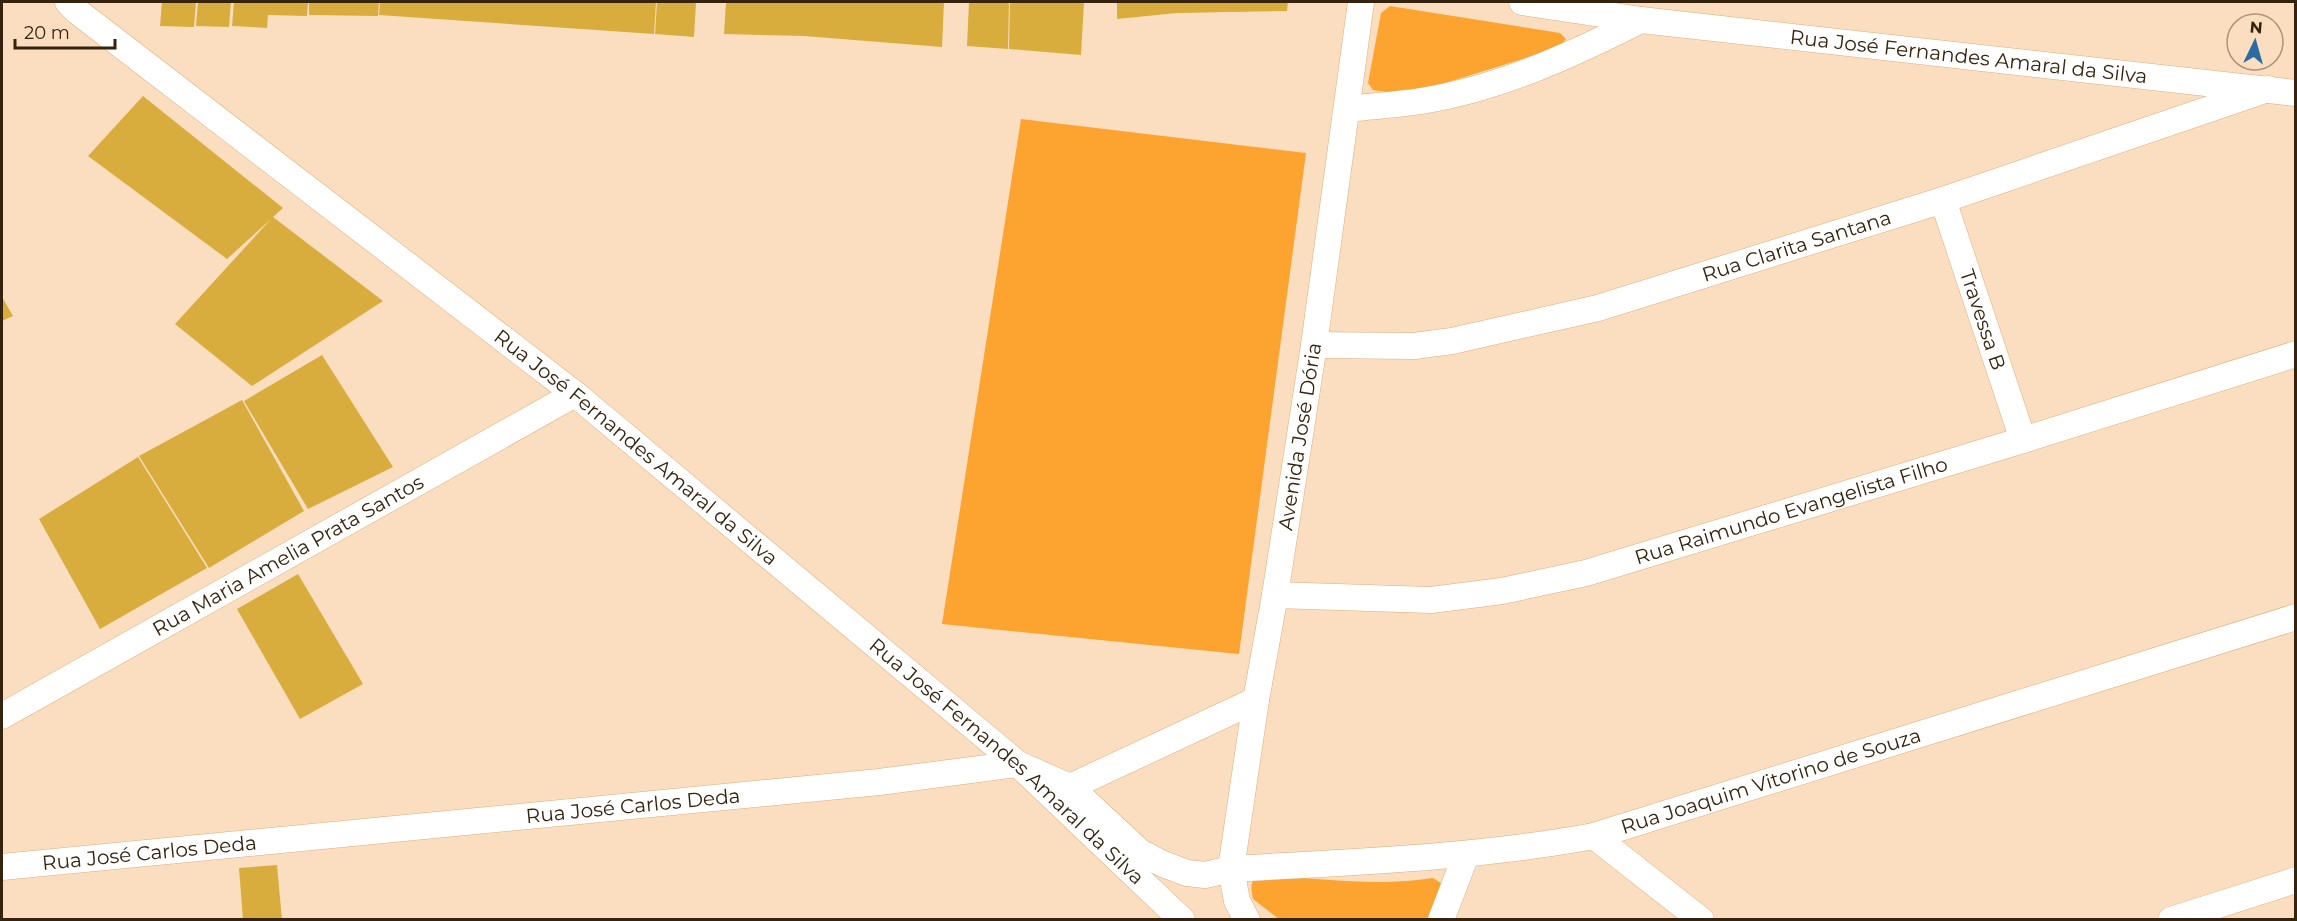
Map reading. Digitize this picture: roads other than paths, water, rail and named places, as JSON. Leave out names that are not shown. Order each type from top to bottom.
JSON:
[{"type":"street","name":"Rua José Fernandes Amaral da Silva","points":[[68,2],[575,394],[1018,764],[1182,920]]},
{"type":"street","name":"Avenida José Dória","points":[[1231,869],[1314,345],[1361,2]]},
{"type":"street","name":"Rua José Fernandes Amaral da Silva","points":[[1522,2],[1641,20],[2295,93]]},
{"type":"street","points":[[1347,109],[1421,101],[1481,87],[1549,64],[1641,20]]},
{"type":"street","name":"Rua Clarita Santana","points":[[1314,345],[1414,346],[1496,332],[1598,308],[1943,200],[2268,89]]},
{"type":"street","name":"Travessa B","points":[[1943,200],[2023,440]]},
{"type":"street","name":"Rua Raimundo Evangelista Filho","points":[[1275,595],[1431,600],[1502,591],[1586,573],[2023,440],[2295,354]]},
{"type":"street","name":"Rua Maria Amelia Prata Santos","points":[[2,716],[575,394]]},
{"type":"street","name":"Rua Joaquim Vitorino de Souza","points":[[1231,869],[1466,855],[1533,847],[1594,836],[2295,617]]},
{"type":"street","points":[[1070,787],[1256,700]]},
{"type":"street","points":[[1018,764],[1070,787],[1140,852],[1163,864],[1187,873],[1205,876],[1231,869],[1237,901],[1247,920]]},
{"type":"street","name":"Rua José Carlos Deda","points":[[2,867],[879,782],[1018,764]]},
{"type":"street","points":[[1594,836],[1701,920]]},
{"type":"street","points":[[1441,920],[1466,855]]},
{"type":"street","points":[[2171,920],[2295,880]]}]
